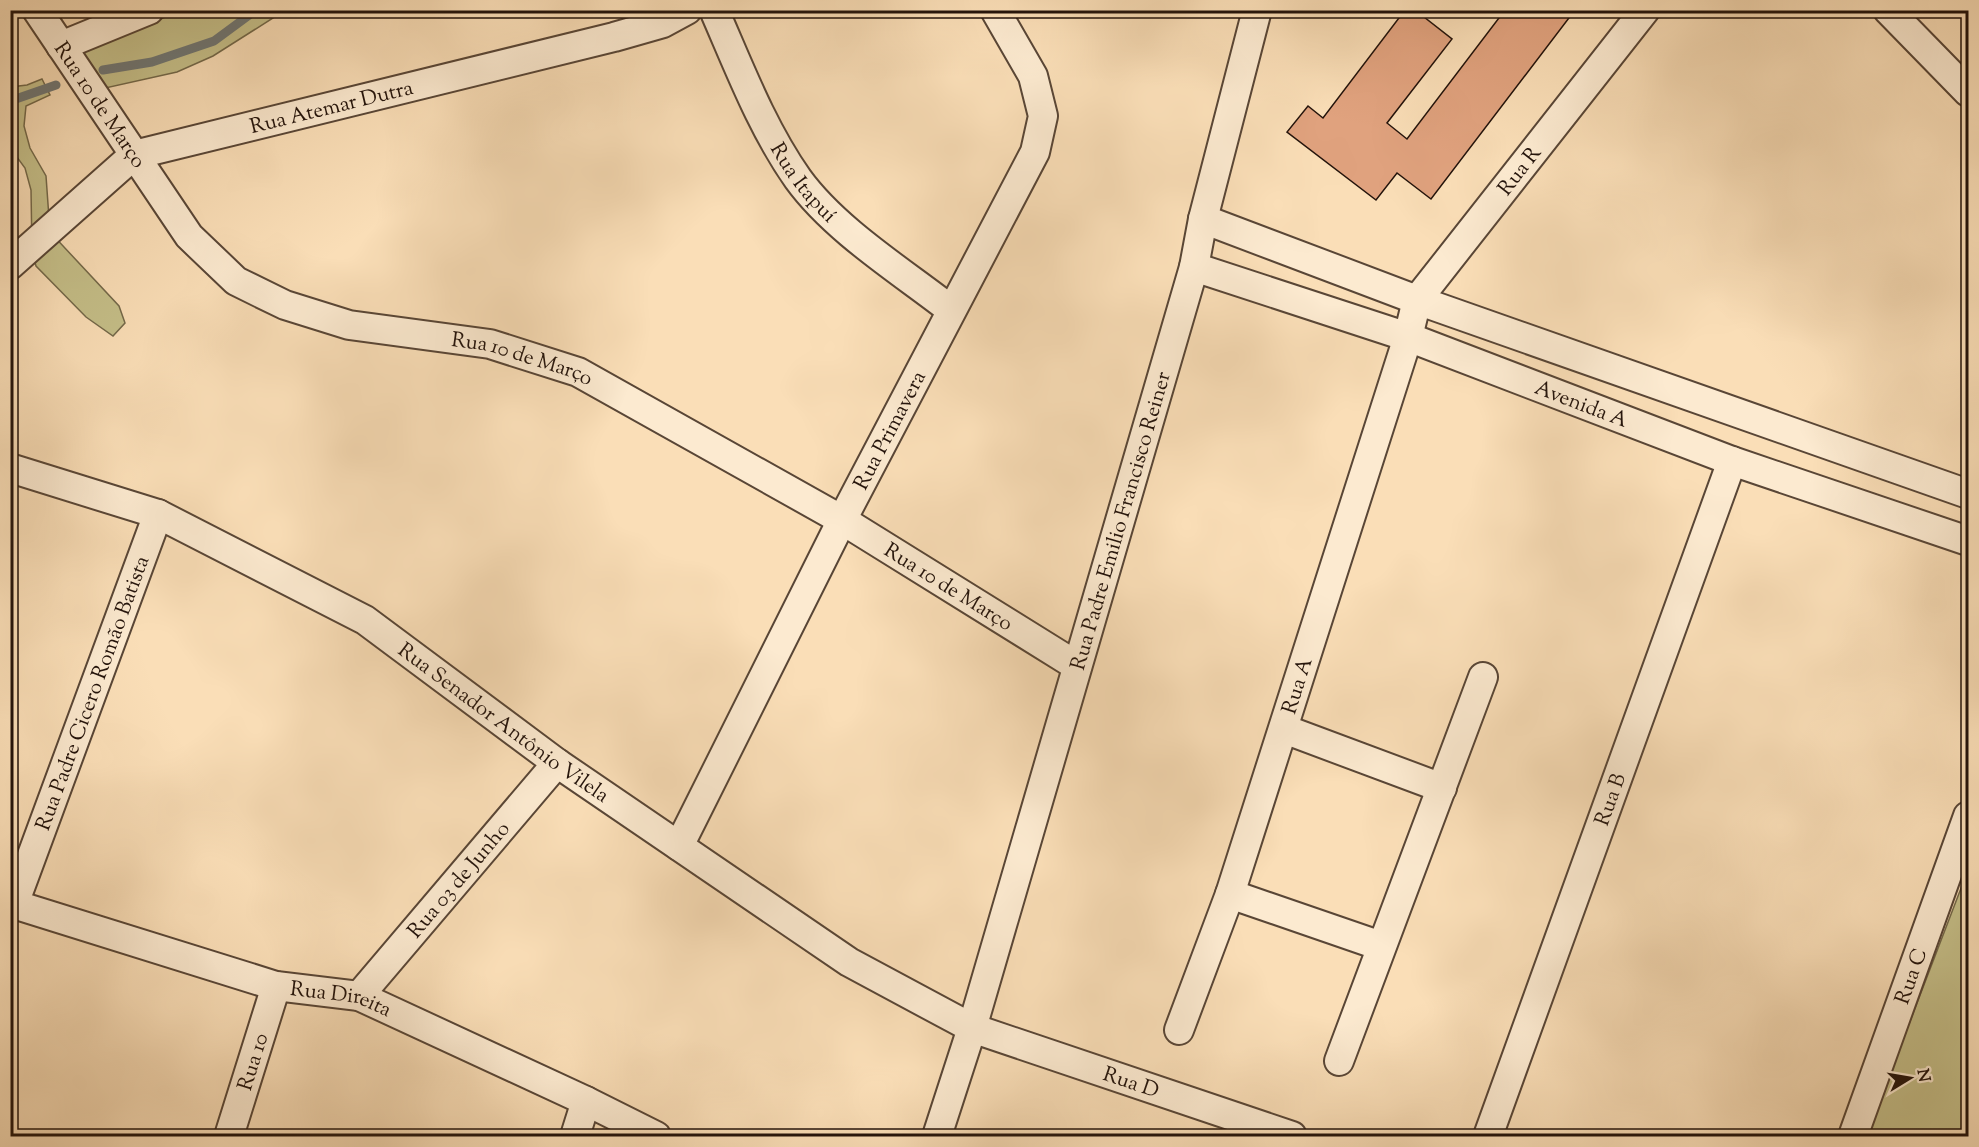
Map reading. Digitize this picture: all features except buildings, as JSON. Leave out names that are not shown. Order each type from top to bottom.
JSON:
[{"type":"street","name":"Rua 10 de Março","points":[[37,10],[189,236],[236,281],[285,305],[349,326],[490,344],[578,372],[842,520],[1077,666]]},
{"type":"street","points":[[61,46],[149,10]]},
{"type":"street","name":"Rua Atemar Dutra","points":[[10,265],[134,156],[614,37],[663,23],[687,10]]},
{"type":"street","name":"Rua Itapuí","points":[[714,10],[765,125],[799,180],[843,226],[951,310]]},
{"type":"street","name":"Rua Primavera","points":[[679,846],[842,520],[1035,152],[1043,116],[1033,76],[995,10]]},
{"type":"street","name":"Rua Padre Emilio Francisco Reiner","points":[[937,1137],[972,1028],[1194,267],[1203,219],[1257,10]]},
{"type":"street","name":"Rua R","points":[[1408,337],[1417,300],[1645,10]]},
{"type":"street","points":[[1888,10],[1968,92]]},
{"type":"street","name":"Avenida A","points":[[1203,219],[1417,300],[1968,494]]},
{"type":"street","name":"Avenida A","points":[[1194,267],[1408,337],[1732,461],[1968,541]]},
{"type":"street","name":"Rua A","points":[[1179,1030],[1230,894],[1408,337]]},
{"type":"street","name":"Rua B","points":[[1488,1137],[1732,461]]},
{"type":"street","name":"Rua Senador Antônio Vilela","points":[[10,468],[158,514],[366,620],[557,763],[849,962],[972,1028]]},
{"type":"street","name":"Rua Padre Cicero Romão Batista","points":[[12,904],[158,514]]},
{"type":"street","points":[[1339,1061],[1483,677]]},
{"type":"street","points":[[1284,729],[1442,788]]},
{"type":"street","name":"Rua 03 de Junho","points":[[359,996],[557,763]]},
{"type":"street","name":"Rua C","points":[[1853,1137],[1968,816]]},
{"type":"street","points":[[1230,894],[1381,946]]},
{"type":"street","name":"Rua Direita","points":[[12,904],[276,986],[359,996],[586,1101],[656,1137]]},
{"type":"street","name":"Rua 10","points":[[229,1137],[276,986]]},
{"type":"street","name":"Rua D","points":[[972,1028],[1292,1137]]},
{"type":"street","points":[[575,1137],[586,1101]]},
{"type":"shaded area","points":[[180,11],[284,11],[213,56],[177,72],[101,89],[82,51]]},
{"type":"shaded area","points":[[42,79],[50,95],[26,106],[24,126],[30,148],[46,176],[50,232],[119,306],[125,323],[113,336],[86,317],[36,266],[32,252],[31,190],[25,168],[11,149],[11,87],[27,85]]},
{"type":"shaded area","points":[[1968,870],[1968,1136],[1866,1136]]},
{"type":"waterway","points":[[103,70],[152,62],[214,41],[256,10]]},
{"type":"waterway","points":[[10,101],[56,85]]}]
